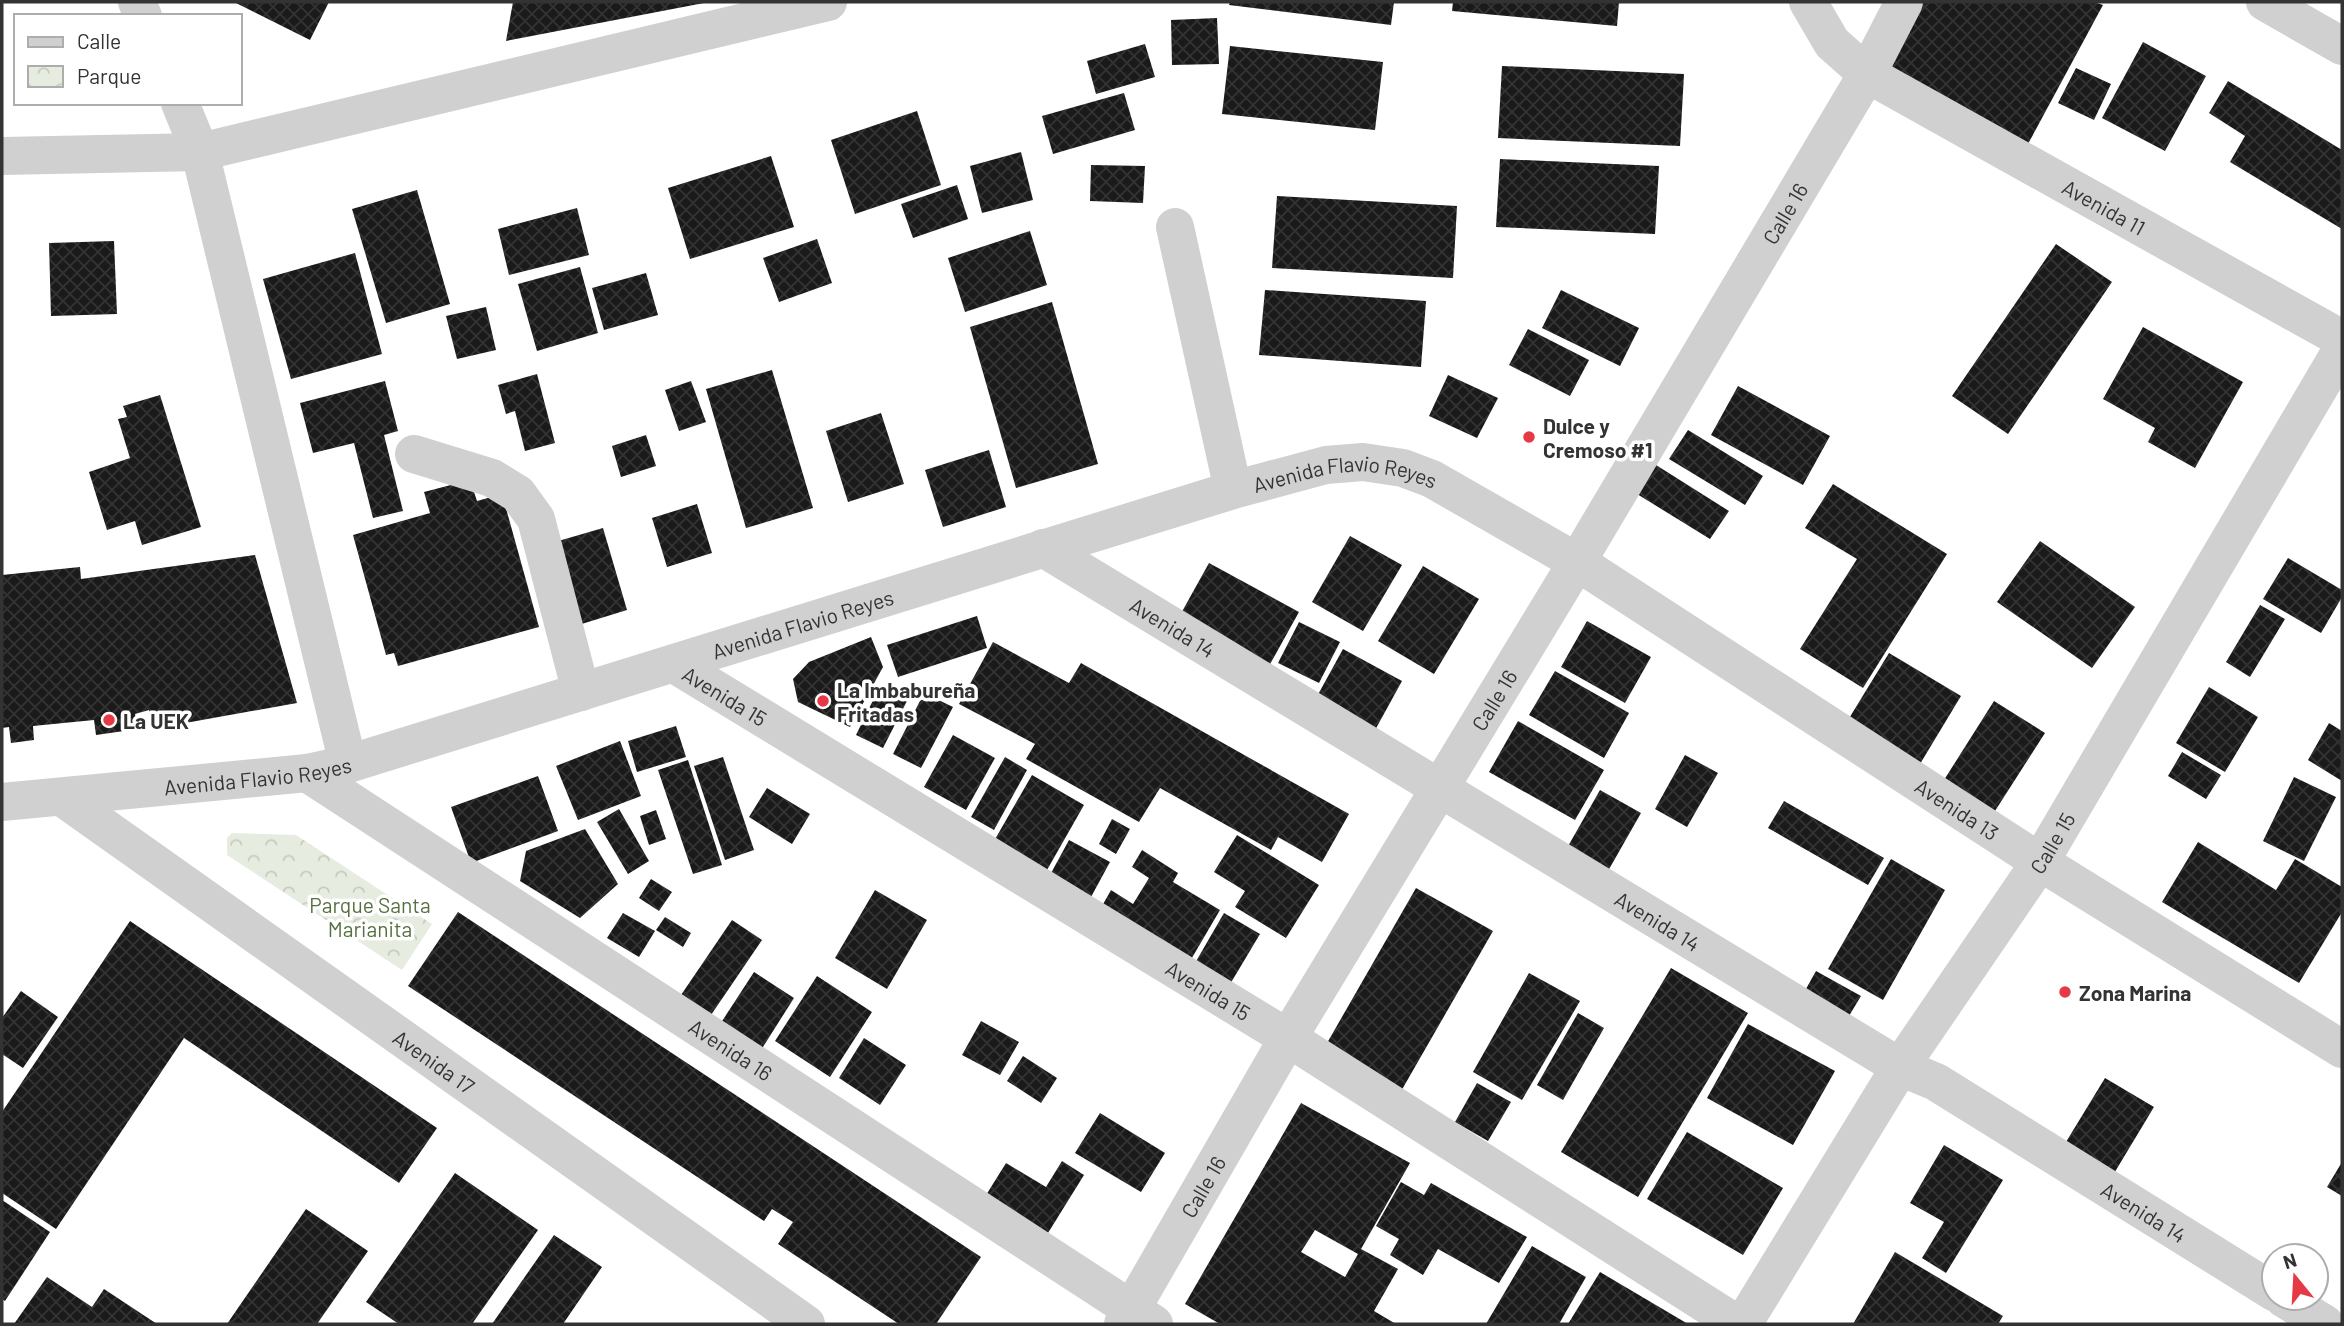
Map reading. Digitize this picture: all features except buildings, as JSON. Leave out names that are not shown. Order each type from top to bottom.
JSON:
[{"type":"street","points":[[2,156],[200,152],[828,2]]},
{"type":"street","points":[[1808,2],[1832,43],[1867,74]]},
{"type":"street","name":"Calle 16","points":[[1136,1319],[1288,1038],[1577,562],[1867,74],[1904,2]]},
{"type":"street","points":[[2265,2],[2342,46]]},
{"type":"street","name":"Avenida 11","points":[[1867,74],[2342,339]]},
{"type":"street","points":[[181,105],[200,152],[348,764]]},
{"type":"street","points":[[1175,227],[1233,490]]},
{"type":"street","name":"Calle 15","points":[[1743,1324],[1900,1067],[2040,862],[2342,349]]},
{"type":"street","points":[[414,454],[492,478],[518,494],[536,519],[581,692]]},
{"type":"street","name":"Avenida Flavio Reyes","points":[[2,802],[62,799],[307,773],[348,764],[1043,548],[1233,490],[1326,465],[1363,462],[1403,468],[1432,479],[1577,562]]},
{"type":"street","name":"Avenida 14","points":[[1043,548],[1900,1067],[1936,1082],[2260,1283]]},
{"type":"street","name":"Avenida 13","points":[[1577,562],[2040,862],[2342,1048]]},
{"type":"street","name":"Avenida 15","points":[[674,664],[1288,1038],[1737,1324]]},
{"type":"street","name":"Avenida 16","points":[[307,773],[1136,1319]]},
{"type":"street","name":"Avenida 17","points":[[62,799],[806,1324]]},
{"type":"street","points":[[2306,1312],[2325,1324]]},
{"type":"green space","name":"Parque Santa Marianita","points":[[232,833],[296,835],[432,924],[402,970],[227,855],[227,838]]},
{"type":"place","name":"Dulce y Cremoso #1","points":[[1529,437]]},
{"type":"place","name":"La Imbabureña Fritadas","points":[[823,701]]},
{"type":"place","name":"La UEK","points":[[109,720]]},
{"type":"place","name":"Zona Marina","points":[[2065,992]]}]
